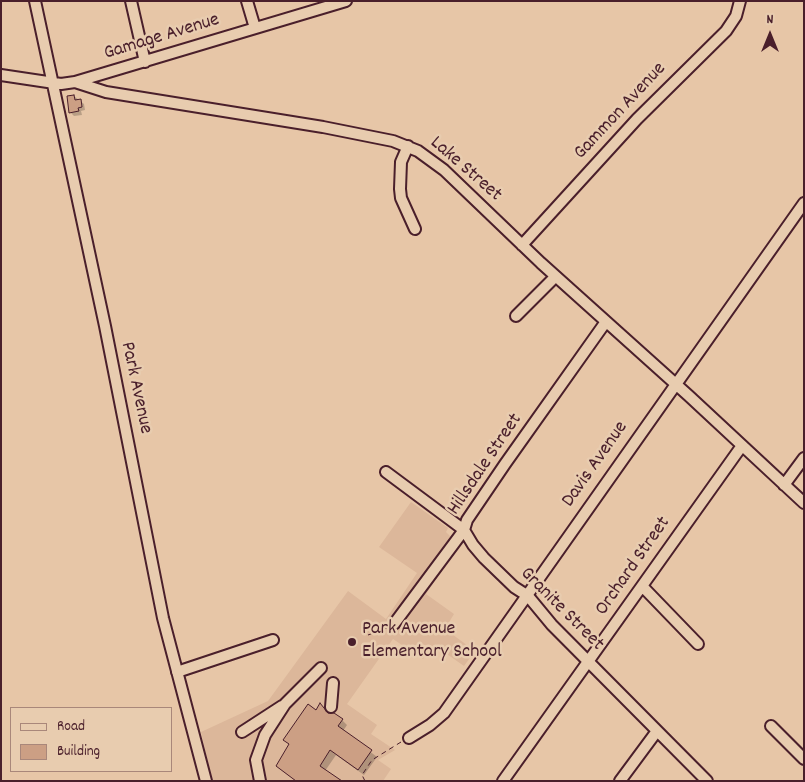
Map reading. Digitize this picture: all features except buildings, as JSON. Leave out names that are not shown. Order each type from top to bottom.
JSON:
[{"type":"street","name":"Park Avenue","points":[[35,1],[163,618],[206,781]]},
{"type":"street","points":[[131,1],[145,62]]},
{"type":"street","points":[[246,1],[255,28]]},
{"type":"street","name":"Gamage Avenue","points":[[75,82],[346,1]]},
{"type":"street","name":"Gammon Avenue","points":[[522,244],[638,119],[726,31],[736,16],[740,1]]},
{"type":"street","name":"Lake Street","points":[[1,75],[53,83],[75,82],[106,92],[323,127],[375,137],[408,146],[436,163],[555,277],[676,384],[804,503]]},
{"type":"street","points":[[408,146],[401,162],[400,188],[401,198],[415,229]]},
{"type":"street","name":"Davis Avenue","points":[[409,738],[430,725],[444,712],[528,596],[568,536],[804,203]]},
{"type":"street","points":[[516,316],[555,277]]},
{"type":"street","name":"Hillsdale Street","points":[[394,624],[464,530],[467,520],[505,464],[605,323]]},
{"type":"street","name":"Orchard Street","points":[[503,781],[741,446]]},
{"type":"street","points":[[784,485],[804,458]]},
{"type":"street","name":"Granite Street","points":[[386,472],[464,530],[473,545],[489,563],[514,587],[528,596],[536,608],[707,781]]},
{"type":"street","points":[[642,586],[698,644]]},
{"type":"street","points":[[177,672],[273,640]]},
{"type":"street","points":[[260,780],[256,760],[265,735],[285,704],[321,668]]},
{"type":"street","points":[[332,707],[334,683]]},
{"type":"street","points":[[265,735],[261,729],[246,728],[285,704]]},
{"type":"street","points":[[771,726],[804,758]]},
{"type":"street","points":[[620,781],[657,731]]},
{"type":"path","points":[[368,635],[394,624]]},
{"type":"path","points":[[365,781],[362,774],[372,760],[409,738]]},
{"type":"shaded area","name":"Park Avenue Elementary School","points":[[411,502],[448,528],[446,532],[459,545],[426,594],[454,614],[445,629],[475,651],[464,666],[434,645],[423,659],[393,639],[347,704],[377,725],[371,734],[395,750],[378,760],[391,769],[383,781],[212,781],[201,732],[268,701],[348,591],[386,619],[417,573],[379,547]]},
{"type":"place","name":"Park Avenue Elementary School","points":[[352,642]]}]
